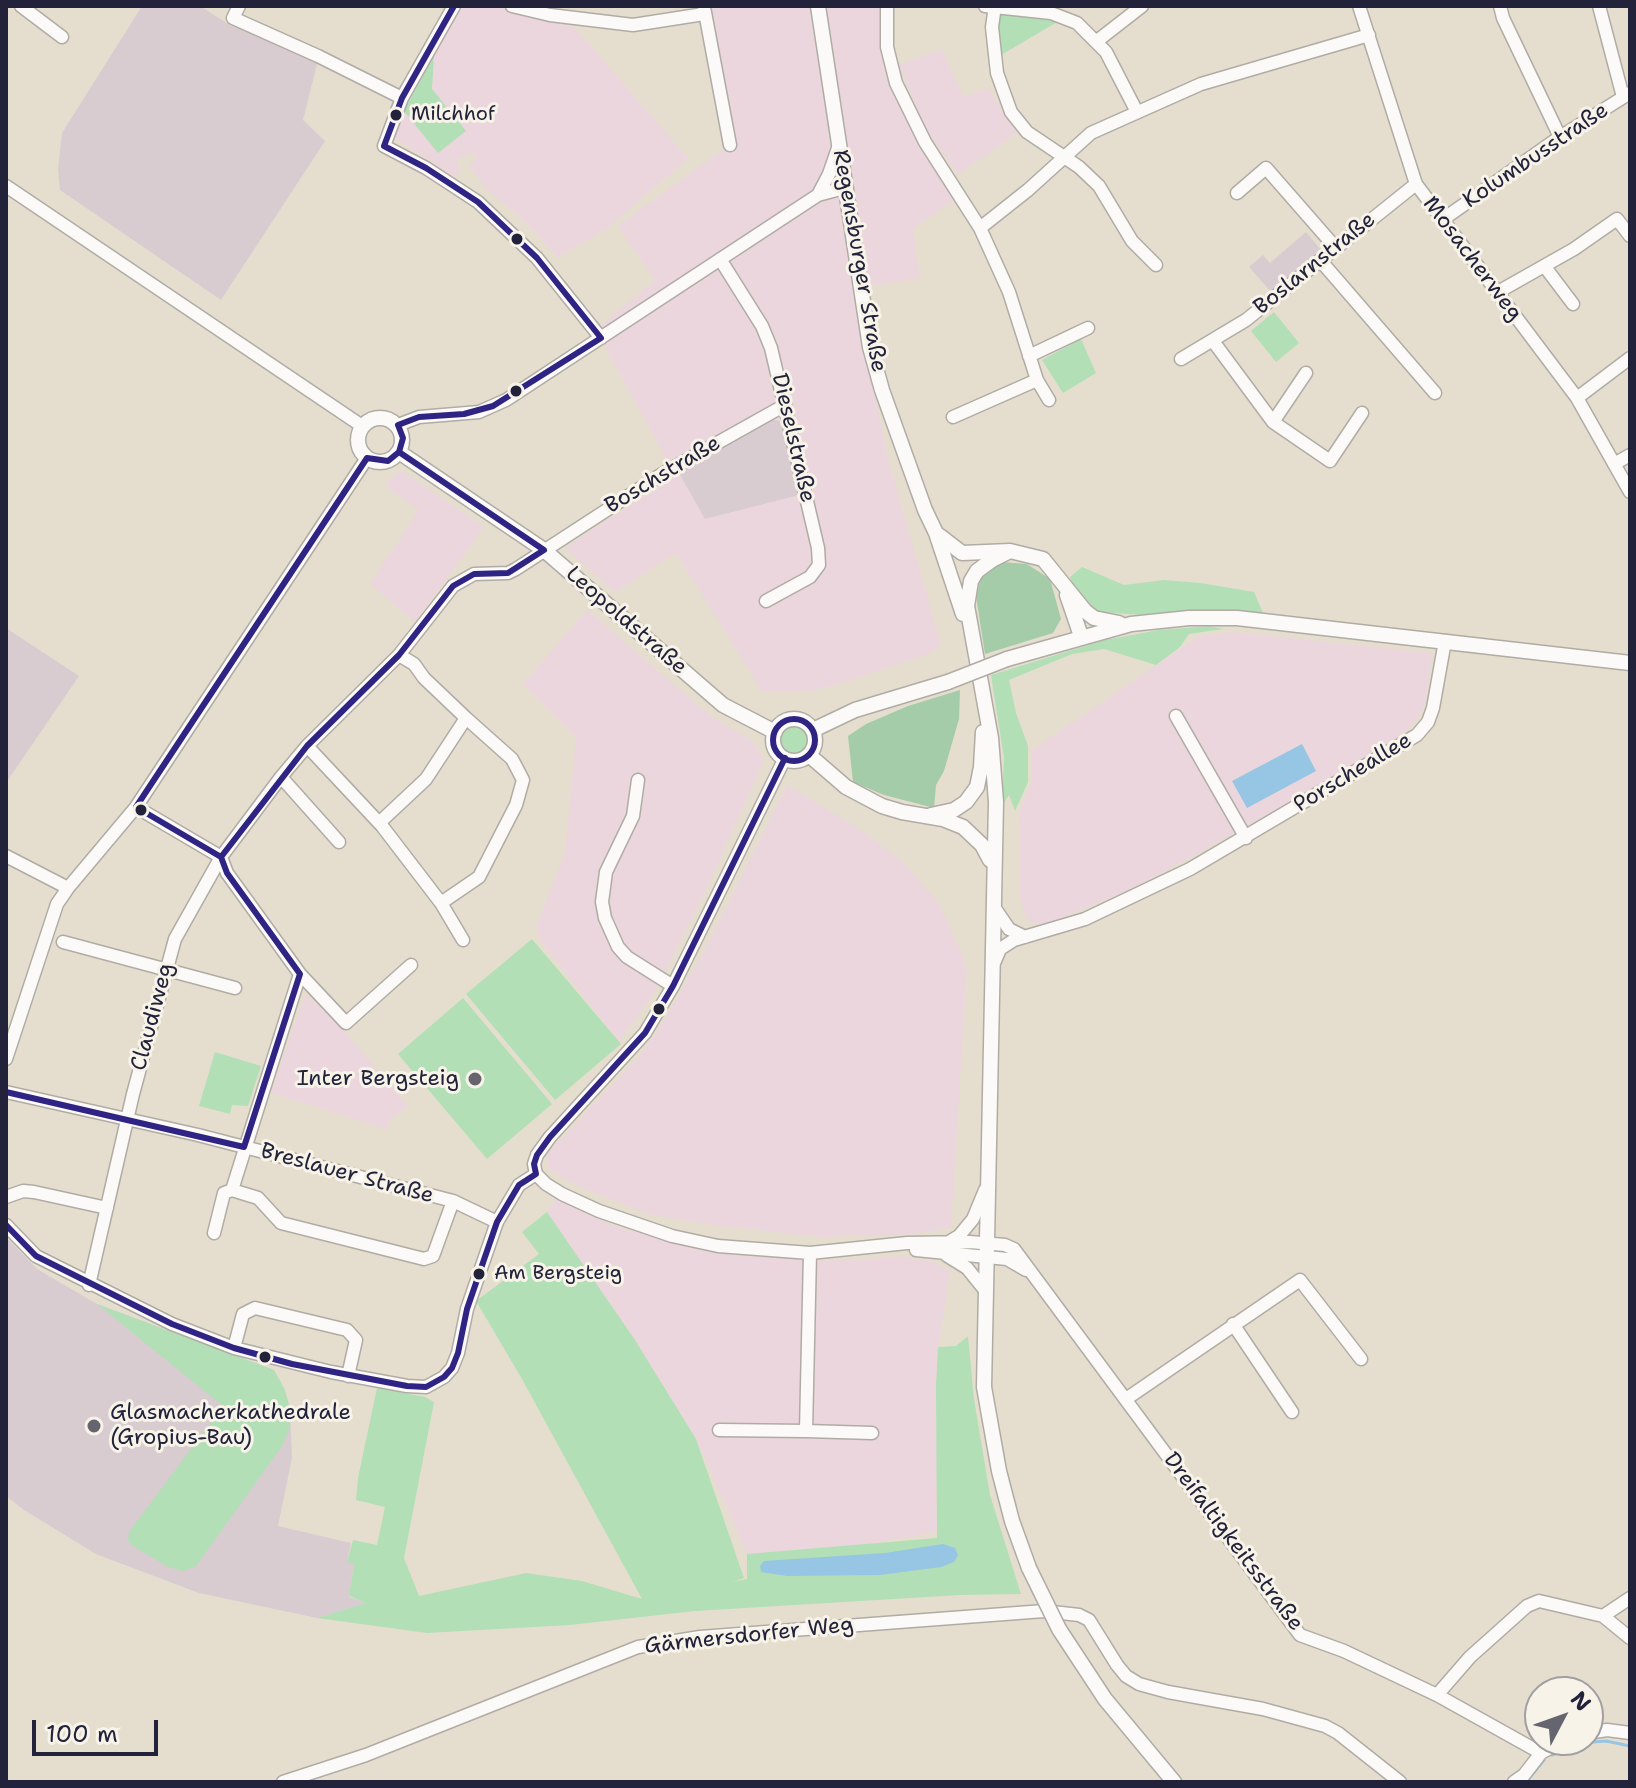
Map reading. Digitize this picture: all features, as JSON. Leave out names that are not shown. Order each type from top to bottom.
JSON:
[{"type":"main road","name":"Regensburger Straße","points":[[818,6],[870,347],[882,390],[936,533],[973,645]]},
{"type":"main road","points":[[380,417],[398,425],[403,438],[399,452],[388,461],[367,458],[359,446],[362,426],[380,417]]},
{"type":"main road","name":"Leopoldstraße","points":[[399,452],[544,550],[723,705],[775,732]]},
{"type":"main road","points":[[925,510],[977,685],[990,801],[993,900],[984,1289],[984,1387],[989,1426],[1012,1521],[1029,1568],[1059,1629],[1105,1699],[1174,1782]]},
{"type":"main road","points":[[936,533],[962,553],[1010,551],[1043,559],[1065,587],[1081,636]]},
{"type":"main road","points":[[993,900],[996,802],[991,738],[967,606],[971,581],[983,565],[1010,551]]},
{"type":"main road","points":[[1065,587],[1094,618],[1131,624]]},
{"type":"main road","points":[[813,730],[855,710],[1081,636],[1131,624],[1189,618],[1237,618],[1630,663]]},
{"type":"main road","points":[[792,719],[805,722],[813,730],[815,739],[809,755],[800,760],[785,758],[774,744],[775,732],[780,725],[792,719]]},
{"type":"main road","points":[[923,816],[954,810],[966,802],[977,787],[983,726]]},
{"type":"main road","points":[[809,755],[834,779],[863,797],[892,809],[943,819],[963,827],[982,845],[990,860]]},
{"type":"street","points":[[21,6],[62,37]]},
{"type":"street","points":[[454,6],[402,98],[384,146],[426,168],[478,202],[537,258],[601,338]]},
{"type":"street","points":[[512,6],[550,15],[633,25],[704,10],[730,145]]},
{"type":"street","points":[[887,6],[887,47],[902,97],[925,142],[980,228],[1009,292],[1037,380],[1049,400]]},
{"type":"street","points":[[985,6],[1067,17],[1077,23],[1097,41],[1137,112]]},
{"type":"street","points":[[995,6],[992,27],[997,73],[1011,112],[1027,132],[1079,167],[1099,186],[1132,241],[1156,265]]},
{"type":"street","points":[[1097,41],[1142,6]]},
{"type":"street","name":"Mosacherweg","points":[[1359,6],[1416,184],[1577,398],[1630,492]]},
{"type":"street","points":[[1500,6],[1560,137]]},
{"type":"street","points":[[1599,6],[1627,95]]},
{"type":"street","points":[[236,12],[402,98]]},
{"type":"street","points":[[980,228],[1091,133],[1201,84],[1369,35]]},
{"type":"street","name":"Kolumbusstraße","points":[[1442,220],[1560,137],[1627,95]]},
{"type":"street","points":[[818,195],[838,148]]},
{"type":"street","points":[[1237,193],[1266,168],[1335,247]]},
{"type":"street","name":"Boslarnstraße","points":[[1181,359],[1213,341],[1286,290],[1416,184]]},
{"type":"street","points":[[6,186],[362,426]]},
{"type":"street","points":[[398,425],[419,417],[464,414],[493,406],[818,195],[844,188]]},
{"type":"street","points":[[1498,292],[1545,267],[1617,219],[1630,236]]},
{"type":"street","name":"Dieselstraße","points":[[720,259],[762,326],[771,348],[818,548],[819,565],[810,577],[766,601]]},
{"type":"street","points":[[1320,260],[1435,393]]},
{"type":"street","points":[[1545,267],[1573,304]]},
{"type":"street","points":[[1029,356],[1088,328]]},
{"type":"street","points":[[1213,341],[1273,422],[1330,461],[1362,413]]},
{"type":"street","points":[[1577,398],[1630,358]]},
{"type":"street","points":[[1273,422],[1306,373]]},
{"type":"street","points":[[953,417],[1037,380]]},
{"type":"street","name":"Boschstraße","points":[[544,550],[662,474],[785,405]]},
{"type":"street","points":[[1614,464],[1630,455]]},
{"type":"street","points":[[6,1059],[57,904],[136,807],[367,458]]},
{"type":"street","name":"Claudiweg","points":[[89,1285],[165,969],[175,939],[221,857],[307,746],[399,655],[453,586],[474,574],[508,573],[544,550]]},
{"type":"street","name":"Porscheallee","points":[[1025,937],[1071,925],[1118,905],[1246,838],[1417,735],[1428,722],[1433,708],[1445,641]]},
{"type":"street","points":[[399,655],[409,670],[424,678],[512,759],[523,780],[516,805],[479,877],[446,900]]},
{"type":"street","points":[[1176,716],[1246,838]]},
{"type":"street","points":[[379,823],[426,779],[466,718]]},
{"type":"street","points":[[307,746],[446,900],[463,940]]},
{"type":"street","points":[[785,758],[673,986],[645,1033],[550,1137],[537,1155],[534,1164],[536,1174],[546,1184],[583,1204],[672,1236],[718,1246],[810,1253],[896,1246],[985,1249]]},
{"type":"street","points":[[281,777],[339,842]]},
{"type":"street","points":[[638,780],[633,816],[606,872],[602,902],[605,918],[618,947],[627,957],[673,986]]},
{"type":"street","points":[[136,807],[221,857],[227,873],[300,974],[346,1023],[411,965]]},
{"type":"street","points":[[6,856],[68,888]]},
{"type":"street","points":[[446,900],[461,907]]},
{"type":"street","points":[[993,900],[1003,923],[1025,937]]},
{"type":"street","points":[[991,978],[1000,949],[1025,937]]},
{"type":"street","points":[[63,942],[235,988]]},
{"type":"street","points":[[232,1190],[300,974]]},
{"type":"street","name":"Breslauer Straße","points":[[6,1092],[244,1147],[453,1201],[497,1222]]},
{"type":"street","points":[[6,1225],[36,1256],[89,1285],[172,1324],[234,1348],[348,1376],[426,1387],[444,1377],[452,1368],[467,1309],[497,1222],[519,1185],[536,1174]]},
{"type":"street","points":[[944,1247],[959,1236],[973,1219],[986,1187]]},
{"type":"street","points":[[214,1233],[224,1193],[232,1190],[258,1198],[281,1223],[424,1259],[433,1256],[453,1201]]},
{"type":"street","points":[[6,1197],[23,1191],[34,1192],[107,1208]]},
{"type":"street","name":"Dreifaltigkeitsstraße","points":[[985,1249],[1005,1245],[1014,1249],[1300,1635],[1344,1651],[1437,1695],[1524,1744]]},
{"type":"street","points":[[944,1247],[984,1289]]},
{"type":"street","points":[[806,1431],[810,1253]]},
{"type":"street","points":[[1126,1399],[1300,1280],[1361,1359]]},
{"type":"street","points":[[234,1348],[243,1314],[255,1308],[347,1330],[356,1340],[348,1376]]},
{"type":"street","points":[[1233,1324],[1292,1412]]},
{"type":"street","points":[[719,1430],[872,1433]]},
{"type":"street","points":[[1603,1616],[1630,1598]]},
{"type":"street","points":[[1437,1695],[1470,1657],[1527,1606],[1539,1601],[1603,1616],[1630,1638]]},
{"type":"street","name":"Gärmersdorfer Weg","points":[[283,1782],[366,1755],[525,1694],[607,1658],[669,1641],[1044,1611],[1079,1615],[1089,1620],[1117,1665],[1139,1684],[1263,1709],[1325,1726],[1400,1782]]},
{"type":"street","points":[[1604,1730],[1630,1733]]},
{"type":"street","points":[[1514,1782],[1524,1775],[1539,1756]]},
{"type":"shaded area","points":[[142,6],[200,6],[230,25],[318,60],[303,120],[325,141],[221,300],[60,190],[58,170],[62,133]]},
{"type":"shaded area","points":[[460,6],[493,6],[574,27],[688,158],[608,228],[558,257],[518,215],[489,192],[469,166],[477,158],[471,151],[457,161],[461,171],[454,177],[394,137],[404,111],[432,89],[434,55]]},
{"type":"shaded area","points":[[709,6],[882,6],[886,66],[958,197],[913,229],[920,278],[855,289],[887,455],[941,645],[927,654],[808,692],[762,691],[676,553],[615,592],[565,548],[675,475],[596,330],[655,280],[618,226],[733,142]]},
{"type":"shaded area","points":[[942,50],[964,97],[988,88],[1017,133],[958,175],[924,126],[899,64]]},
{"type":"shaded area","points":[[1306,232],[1322,251],[1272,293],[1249,267],[1263,255],[1270,263]]},
{"type":"shaded area","points":[[771,419],[782,422],[799,495],[705,519],[679,473]]},
{"type":"shaded area","points":[[397,472],[403,472],[484,527],[415,622],[370,584],[419,510],[385,486]]},
{"type":"shaded area","points":[[587,610],[713,718],[753,741],[764,761],[703,896],[654,993],[619,1042],[542,943],[536,927],[565,852],[576,738],[523,684]]},
{"type":"shaded area","points":[[6,628],[79,676],[6,783]]},
{"type":"shaded area","points":[[1232,632],[1432,653],[1426,702],[1401,739],[1204,850],[1133,888],[1056,920],[1038,924],[1027,919],[1020,900],[1019,812],[1031,782],[1031,751],[1199,636]]},
{"type":"shaded area","points":[[787,785],[861,830],[902,861],[939,903],[962,955],[967,971],[951,1228],[911,1234],[820,1237],[712,1225],[647,1214],[578,1186],[547,1168],[548,1153],[637,1059],[662,1024],[703,953]]},
{"type":"shaded area","points":[[305,995],[347,1034],[408,1106],[391,1119],[387,1129],[271,1093]]},
{"type":"shaded area","points":[[556,1198],[611,1225],[719,1252],[822,1261],[904,1257],[934,1262],[950,1271],[938,1347],[937,1532],[863,1545],[747,1554],[696,1438],[635,1340],[547,1212]]},
{"type":"shaded area","points":[[6,1237],[37,1269],[97,1304],[274,1370],[290,1408],[292,1458],[278,1526],[351,1543],[347,1561],[354,1564],[349,1597],[367,1603],[317,1618],[199,1593],[96,1554],[6,1496]]},
{"type":"green space","points":[[996,8],[1064,18],[996,58]]},
{"type":"green space","points":[[434,55],[432,89],[466,131],[438,153],[404,111]]},
{"type":"green space","points":[[1274,312],[1299,343],[1276,362],[1251,331]]},
{"type":"green space","points":[[1081,339],[1096,373],[1063,393],[1042,360]]},
{"type":"green space","points":[[1001,562],[1027,564],[1050,579],[1061,619],[1053,633],[985,654],[976,596],[982,575]]},
{"type":"green space","points":[[1082,567],[1124,585],[1164,580],[1254,592],[1263,613],[1143,615],[1099,612],[1076,592],[1070,577]]},
{"type":"green space","points":[[1210,626],[1223,629],[1189,634],[1180,647],[1156,665],[1104,649],[1072,654],[1009,680],[1016,713],[1028,746],[1028,782],[1015,811],[1009,795],[1002,805],[1004,758],[991,675],[1105,640],[1159,630]]},
{"type":"green space","points":[[960,690],[959,719],[944,771],[936,785],[934,808],[884,795],[853,782],[848,736],[866,724],[908,706]]},
{"type":"green space","points":[[795,725],[806,729],[810,740],[806,751],[795,755],[784,751],[780,740],[784,729]]},
{"type":"green space","points":[[532,939],[621,1044],[555,1100],[466,994]]},
{"type":"green space","name":"Inter Bergsteig","points":[[463,998],[552,1104],[487,1159],[398,1054]]},
{"type":"green space","points":[[215,1052],[261,1066],[248,1106],[232,1105],[230,1114],[199,1106]]},
{"type":"green space","points":[[547,1212],[635,1340],[696,1439],[744,1578],[733,1582],[747,1579],[747,1554],[937,1538],[938,1347],[956,1346],[968,1336],[974,1399],[990,1495],[1021,1594],[695,1611],[570,1625],[427,1633],[317,1618],[366,1603],[349,1596],[354,1564],[347,1562],[353,1540],[377,1545],[385,1507],[356,1500],[377,1388],[425,1397],[434,1402],[404,1558],[419,1596],[526,1573],[582,1581],[642,1599],[476,1301],[539,1254],[522,1232]]},
{"type":"green space","points":[[97,1304],[274,1370],[284,1388],[290,1408],[290,1428],[282,1446],[196,1566],[183,1571],[168,1567],[133,1546],[128,1541],[129,1532],[223,1406]]},
{"type":"water","points":[[1302,744],[1316,771],[1247,808],[1232,781]]},
{"type":"water","points":[[943,1544],[955,1548],[958,1555],[954,1562],[941,1567],[880,1575],[787,1576],[761,1572],[760,1566],[764,1561],[885,1553]]},
{"type":"waterway","points":[[1604,1741],[1630,1746]]},
{"type":"waterway","points":[[1526,1782],[1544,1760]]},
{"type":"transit line","points":[[6,1092],[244,1147],[300,974],[227,873],[221,857],[136,807],[367,458],[388,461],[399,452],[403,438],[398,425],[419,417],[464,414],[493,406],[601,338],[537,258],[478,202],[426,168],[384,146],[402,98],[454,6]]},
{"type":"transit line","points":[[221,857],[307,746],[399,655],[453,586],[474,574],[508,573],[544,550],[399,452]]},
{"type":"transit line","points":[[794,719],[809,725],[815,740],[809,755],[794,761],[779,755],[773,740],[779,725],[794,719]]},
{"type":"transit line","points":[[6,1225],[36,1256],[172,1324],[234,1348],[292,1364],[407,1386],[426,1387],[444,1377],[458,1353],[467,1309],[497,1222],[519,1185],[536,1174],[534,1164],[537,1155],[550,1137],[645,1033],[673,986],[785,758]]},
{"type":"place","name":"Milchhof","points":[[396,115]]},
{"type":"place","name":"Inter Bergsteig","points":[[475,1079]]},
{"type":"place","name":"Am Bergsteig","points":[[479,1274]]},
{"type":"place","name":"Glasmacherkathedrale (Gropius-Bau)","points":[[94,1426]]}]
